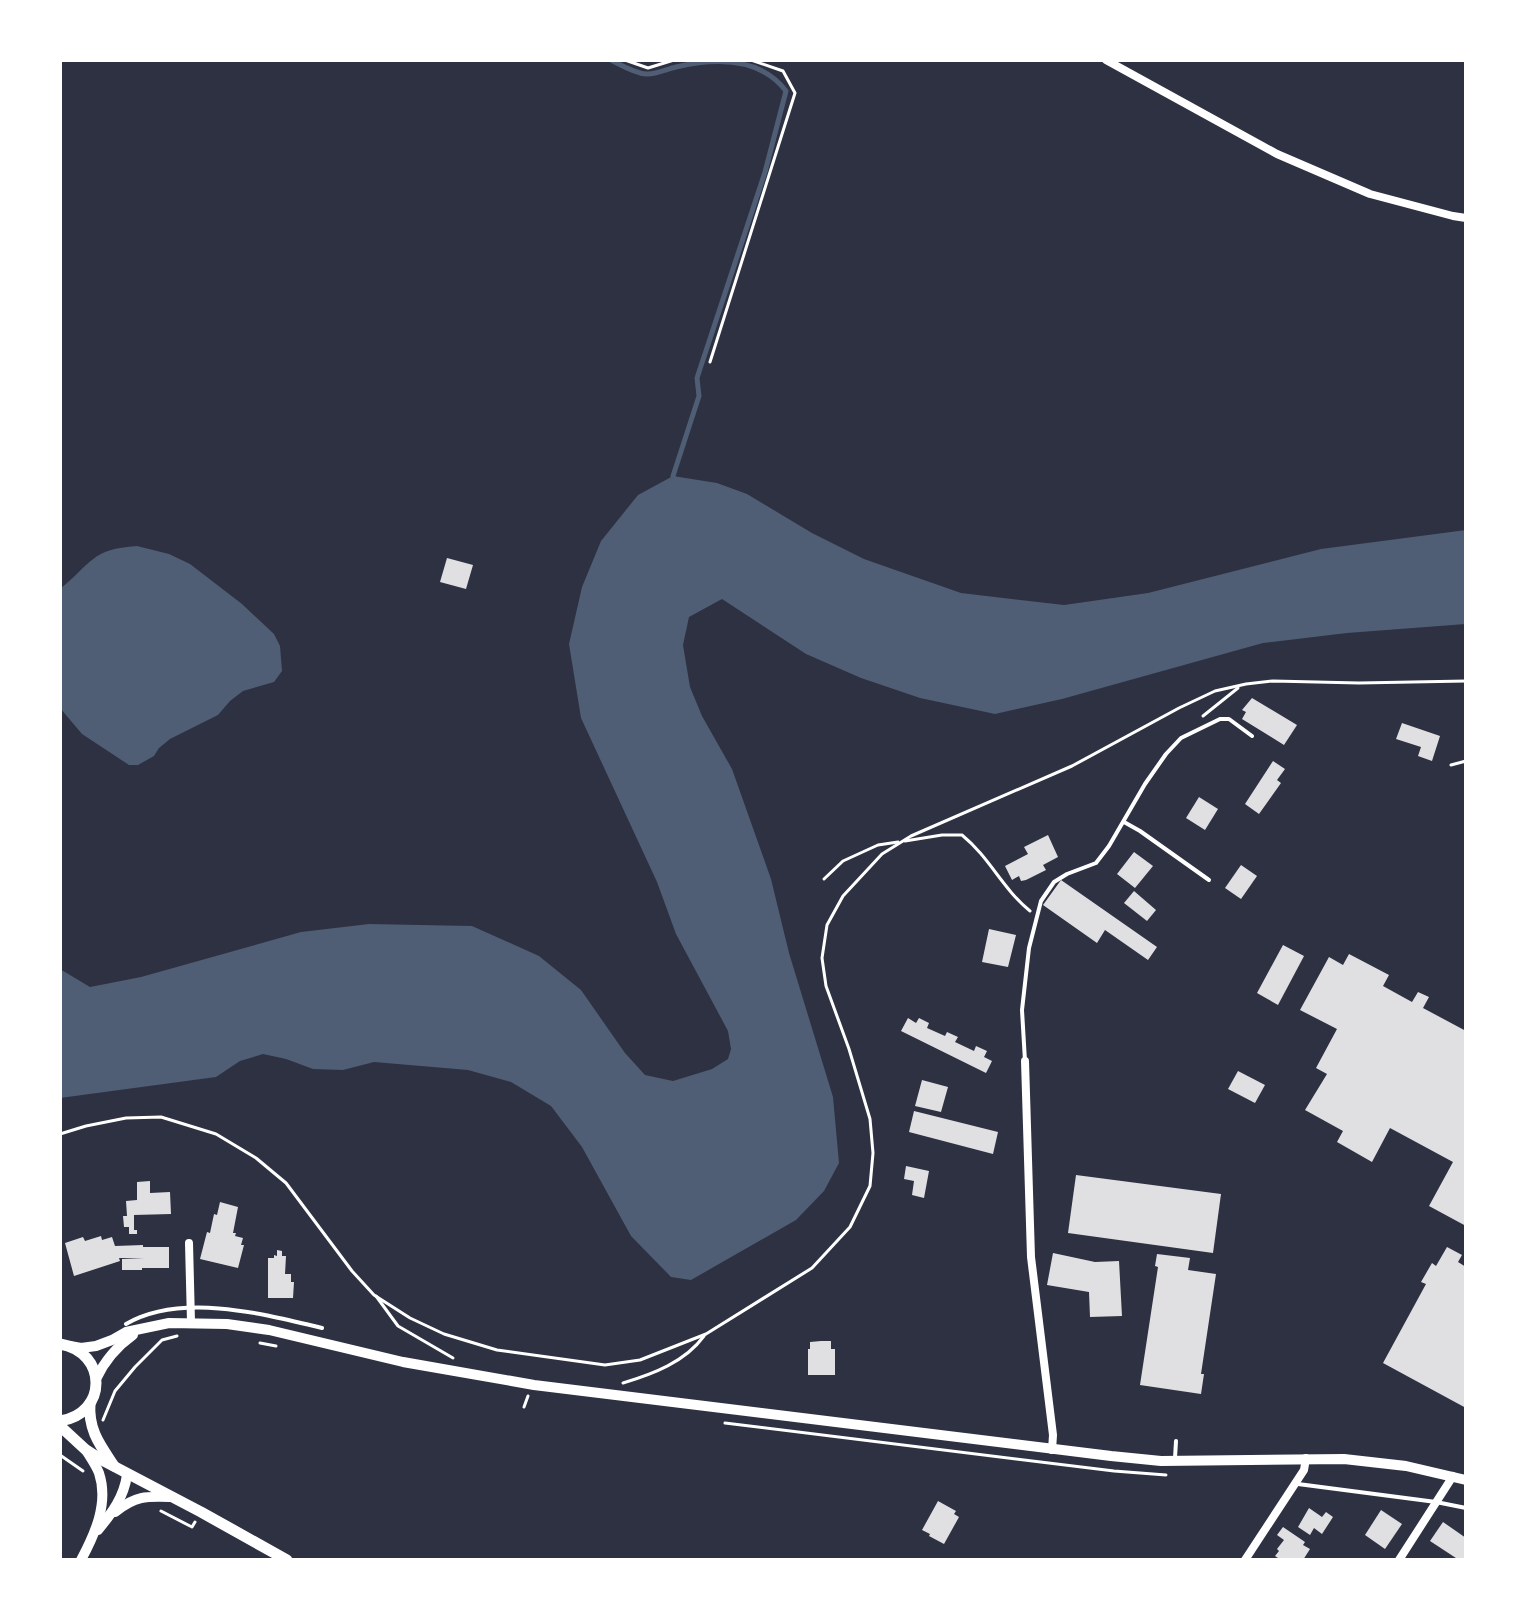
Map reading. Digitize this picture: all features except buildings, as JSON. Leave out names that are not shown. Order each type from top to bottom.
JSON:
[{"type":"main road","points":[[64,1345],[79,1350],[87,1358],[96,1379],[96,1388],[83,1412],[60,1423],[86,1450],[287,1560]]},
{"type":"main road","points":[[90,1403],[92,1429],[114,1467]]},
{"type":"street","points":[[1106,60],[1290,159],[1370,194],[1466,218]]},
{"type":"street","points":[[1025,1061],[1031,1257],[1053,1435],[1052,1450]]},
{"type":"street","points":[[189,1243],[191,1322]]},
{"type":"street","points":[[64,1345],[81,1348],[96,1346],[145,1327],[191,1322],[227,1324],[269,1330],[403,1362],[580,1391],[1052,1450],[1175,1461],[1306,1458],[1377,1462],[1466,1480]]},
{"type":"street","points":[[96,1379],[111,1353],[145,1327]]},
{"type":"street","points":[[81,1560],[94,1534],[101,1508],[102,1486],[86,1450]]},
{"type":"street","points":[[1245,1560],[1304,1470],[1306,1458]]},
{"type":"street","points":[[94,1534],[125,1489],[127,1475]]},
{"type":"street","points":[[1399,1560],[1453,1476]]},
{"type":"street","points":[[110,1515],[128,1501],[145,1496],[170,1497]]},
{"type":"lane","points":[[1025,1061],[1022,1010],[1029,948],[1041,901],[1054,882],[1096,863],[1145,784],[1181,738],[1220,719],[1229,719],[1252,736]]},
{"type":"lane","points":[[1124,822],[1209,880]]},
{"type":"lane","points":[[126,1324],[138,1317],[159,1312],[216,1308],[322,1328]]},
{"type":"lane","points":[[1175,1461],[1176,1441]]},
{"type":"lane","points":[[1295,1483],[1466,1508]]},
{"type":"path","points":[[625,60],[648,68],[674,60]]},
{"type":"path","points":[[710,362],[795,93],[783,71],[751,60]]},
{"type":"path","points":[[374,1295],[410,1318],[444,1334],[497,1350],[605,1365],[640,1360],[706,1334],[812,1268],[850,1227],[870,1186],[873,1153],[870,1119],[826,986],[822,958],[827,925],[843,896],[882,854],[901,841],[1072,766],[1215,691],[1273,681],[1466,681]]},
{"type":"path","points":[[1202,717],[1241,685]]},
{"type":"path","points":[[1451,765],[1466,761]]},
{"type":"path","points":[[824,879],[843,861],[878,845],[962,835],[986,858],[1014,898],[1036,916]]},
{"type":"path","points":[[60,1134],[126,1118],[161,1117],[216,1134],[256,1158],[286,1183],[398,1326],[457,1361]]},
{"type":"path","points":[[612,1387],[662,1369],[694,1350],[706,1334]]},
{"type":"path","points":[[524,1407],[528,1395]]},
{"type":"path","points":[[60,1455],[85,1472]]},
{"type":"path","points":[[162,1511],[192,1527],[201,1512]]},
{"type":"water","points":[[673,476],[717,483],[747,494],[812,533],[864,559],[961,593],[1064,605],[1148,593],[1321,549],[1466,530],[1466,624],[1263,643],[1062,699],[995,714],[920,698],[861,678],[806,654],[722,599],[689,617],[683,645],[690,687],[702,716],[732,769],[771,879],[789,953],[833,1097],[839,1163],[824,1191],[796,1220],[691,1280],[671,1277],[631,1236],[582,1147],[551,1106],[511,1082],[468,1070],[374,1062],[343,1070],[313,1069],[263,1054],[240,1061],[216,1077],[60,1098],[60,969],[90,987],[141,977],[301,932],[369,924],[472,926],[539,956],[581,990],[625,1053],[645,1075],[673,1081],[712,1069],[728,1059],[731,1049],[728,1031],[676,934],[657,882],[581,718],[569,644],[582,587],[601,541],[638,495]]},
{"type":"water","points":[[137,546],[169,554],[190,564],[242,604],[274,634],[280,646],[282,671],[274,682],[243,691],[218,715],[170,739],[154,756],[138,765],[129,765],[82,734],[60,708],[60,589],[101,554]]},
{"type":"waterway","points":[[611,60],[646,74],[706,62],[736,63],[763,72],[786,91],[765,172],[697,378],[699,396],[673,476],[674,482]]}]
